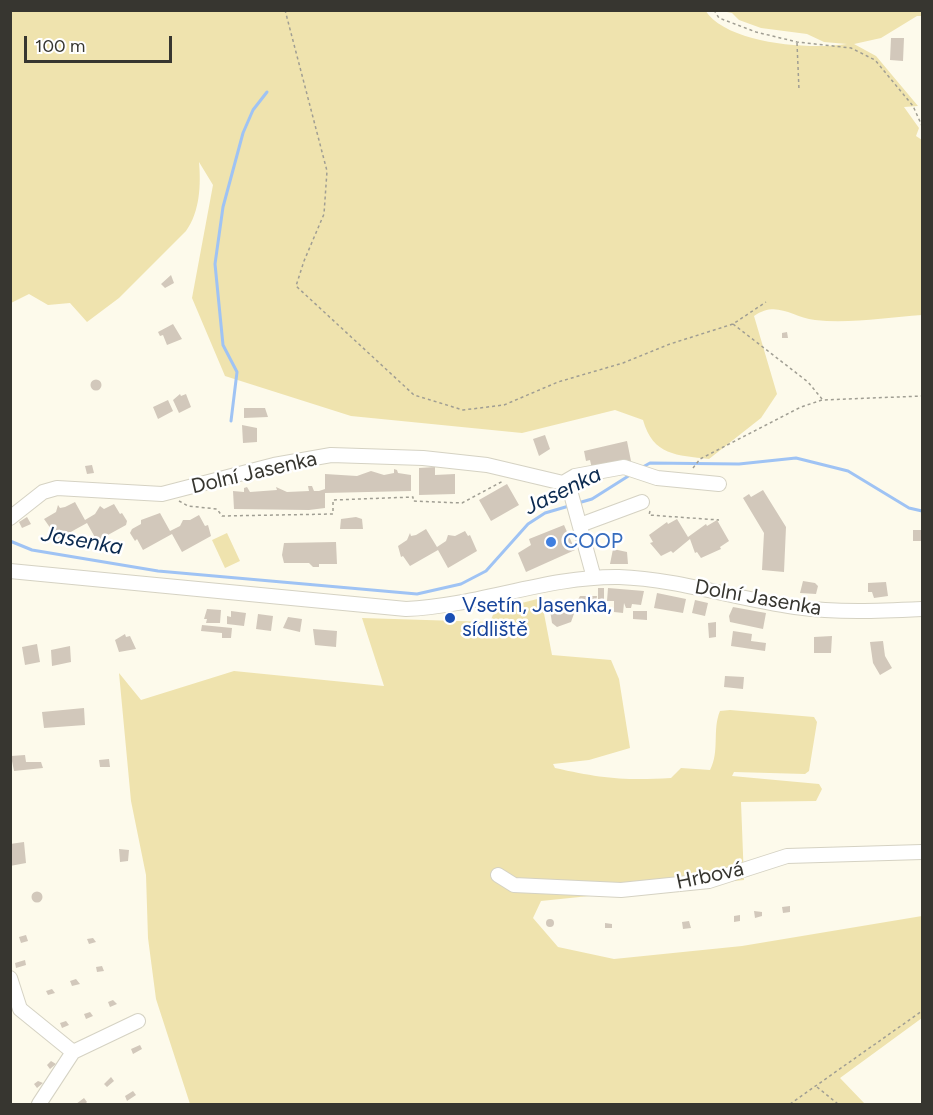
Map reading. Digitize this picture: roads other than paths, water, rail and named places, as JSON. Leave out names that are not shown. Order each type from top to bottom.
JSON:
[{"type":"street","name":"Dolní Jasenka","points":[[10,518],[43,492],[57,488],[162,494],[274,465],[331,455],[423,458],[487,465],[518,472],[567,488]]},
{"type":"street","points":[[594,578],[578,518],[567,488],[575,476],[624,467],[657,478],[719,484]]},
{"type":"street","points":[[578,518],[647,504]]},
{"type":"street","name":"Dolní Jasenka","points":[[10,571],[406,609],[453,605],[594,578],[654,580],[817,610],[860,612],[922,609]]},
{"type":"street","name":"Hrbová","points":[[498,875],[514,885],[621,890],[709,881],[787,856],[922,852]]},
{"type":"street","points":[[10,978],[15,1012],[74,1052]]},
{"type":"street","points":[[39,1104],[74,1052],[138,1021]]},
{"type":"waterway","points":[[231,421],[237,372],[223,345],[215,264],[223,207],[243,133],[253,110],[267,92]]},
{"type":"waterway","name":"Jasenka","points":[[641,468],[650,463],[739,464],[796,458],[848,471],[909,508],[922,511]]},
{"type":"waterway","name":"Jasenka","points":[[578,503],[592,499],[630,475]]},
{"type":"waterway","name":"Jasenka","points":[[10,541],[32,550],[158,571],[417,594],[461,584],[486,571],[528,524],[545,513],[569,506]]},
{"type":"place","name":"COOP","points":[[551,542]]},
{"type":"place","name":"Vsetín, Jasenka, sídliště","points":[[450,618]]}]
